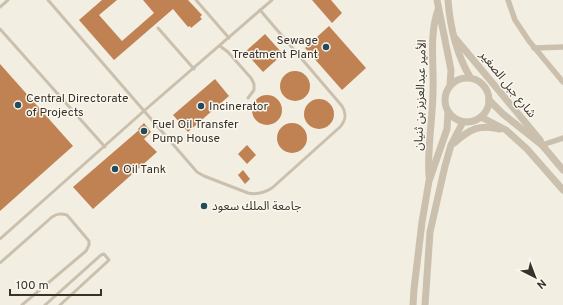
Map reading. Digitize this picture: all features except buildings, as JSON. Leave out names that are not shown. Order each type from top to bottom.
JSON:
[{"type":"street","name":"الأمير عبدالعزيز بن ثنيان","points":[[437,0],[451,70],[450,85]]},
{"type":"street","name":"شارع جبل الصغير","points":[[448,0],[452,25],[463,65],[470,77]]},
{"type":"street","points":[[508,0],[515,20],[534,48],[563,82]]},
{"type":"street","name":"الأمير عبدالعزيز بن ثنيان","points":[[429,181],[428,166],[433,90],[432,33],[438,10]]},
{"type":"street","name":"شارع جبل الصغير","points":[[456,38],[540,140],[542,145]]},
{"type":"street","points":[[534,48],[563,47]]},
{"type":"street","points":[[470,77],[478,80],[484,85],[488,92],[489,100],[487,109],[481,117],[473,121],[463,122],[448,112],[445,103],[446,93],[450,85],[456,80],[470,77]]},
{"type":"street","name":"شارع جبل الصغير","points":[[489,100],[502,114],[542,145],[563,170]]},
{"type":"street","name":"الأمير عبدالعزيز بن ثنيان","points":[[413,305],[422,222],[429,181],[447,129],[448,112]]},
{"type":"street","points":[[481,117],[506,130],[527,149],[563,190]]},
{"type":"street","points":[[425,305],[430,232],[451,145],[463,122]]},
{"type":"street","points":[[451,145],[471,130],[480,127],[490,126],[506,130]]},
{"type":"street","points":[[542,145],[563,138]]},
{"type":"lane","points":[[0,7],[8,0]]},
{"type":"lane","points":[[48,0],[197,172],[251,194],[266,192],[275,185],[340,127],[345,119],[342,106],[260,10]]},
{"type":"lane","points":[[196,0],[229,38]]},
{"type":"lane","points":[[0,239],[105,147],[144,110],[272,0]]},
{"type":"lane","points":[[158,28],[194,68]]},
{"type":"lane","points":[[0,29],[105,147]]},
{"type":"lane","points":[[220,46],[228,52],[253,81],[254,90],[248,98]]},
{"type":"lane","points":[[0,263],[52,217],[62,213],[67,215],[89,241],[86,251],[22,305]]},
{"type":"lane","points":[[45,305],[101,255],[106,255],[109,260],[60,305]]},
{"type":"place","name":"Sewage Treatment Plant","points":[[326,47]]},
{"type":"place","name":"Central Directorate of Projects","points":[[18,105]]},
{"type":"place","name":"Incinerator","points":[[201,106]]},
{"type":"place","name":"Fuel Oil Transfer Pump House","points":[[144,131]]},
{"type":"place","name":"Oil Tank","points":[[115,169]]},
{"type":"place","name":"جامعة الملك سعود","points":[[204,206]]}]
